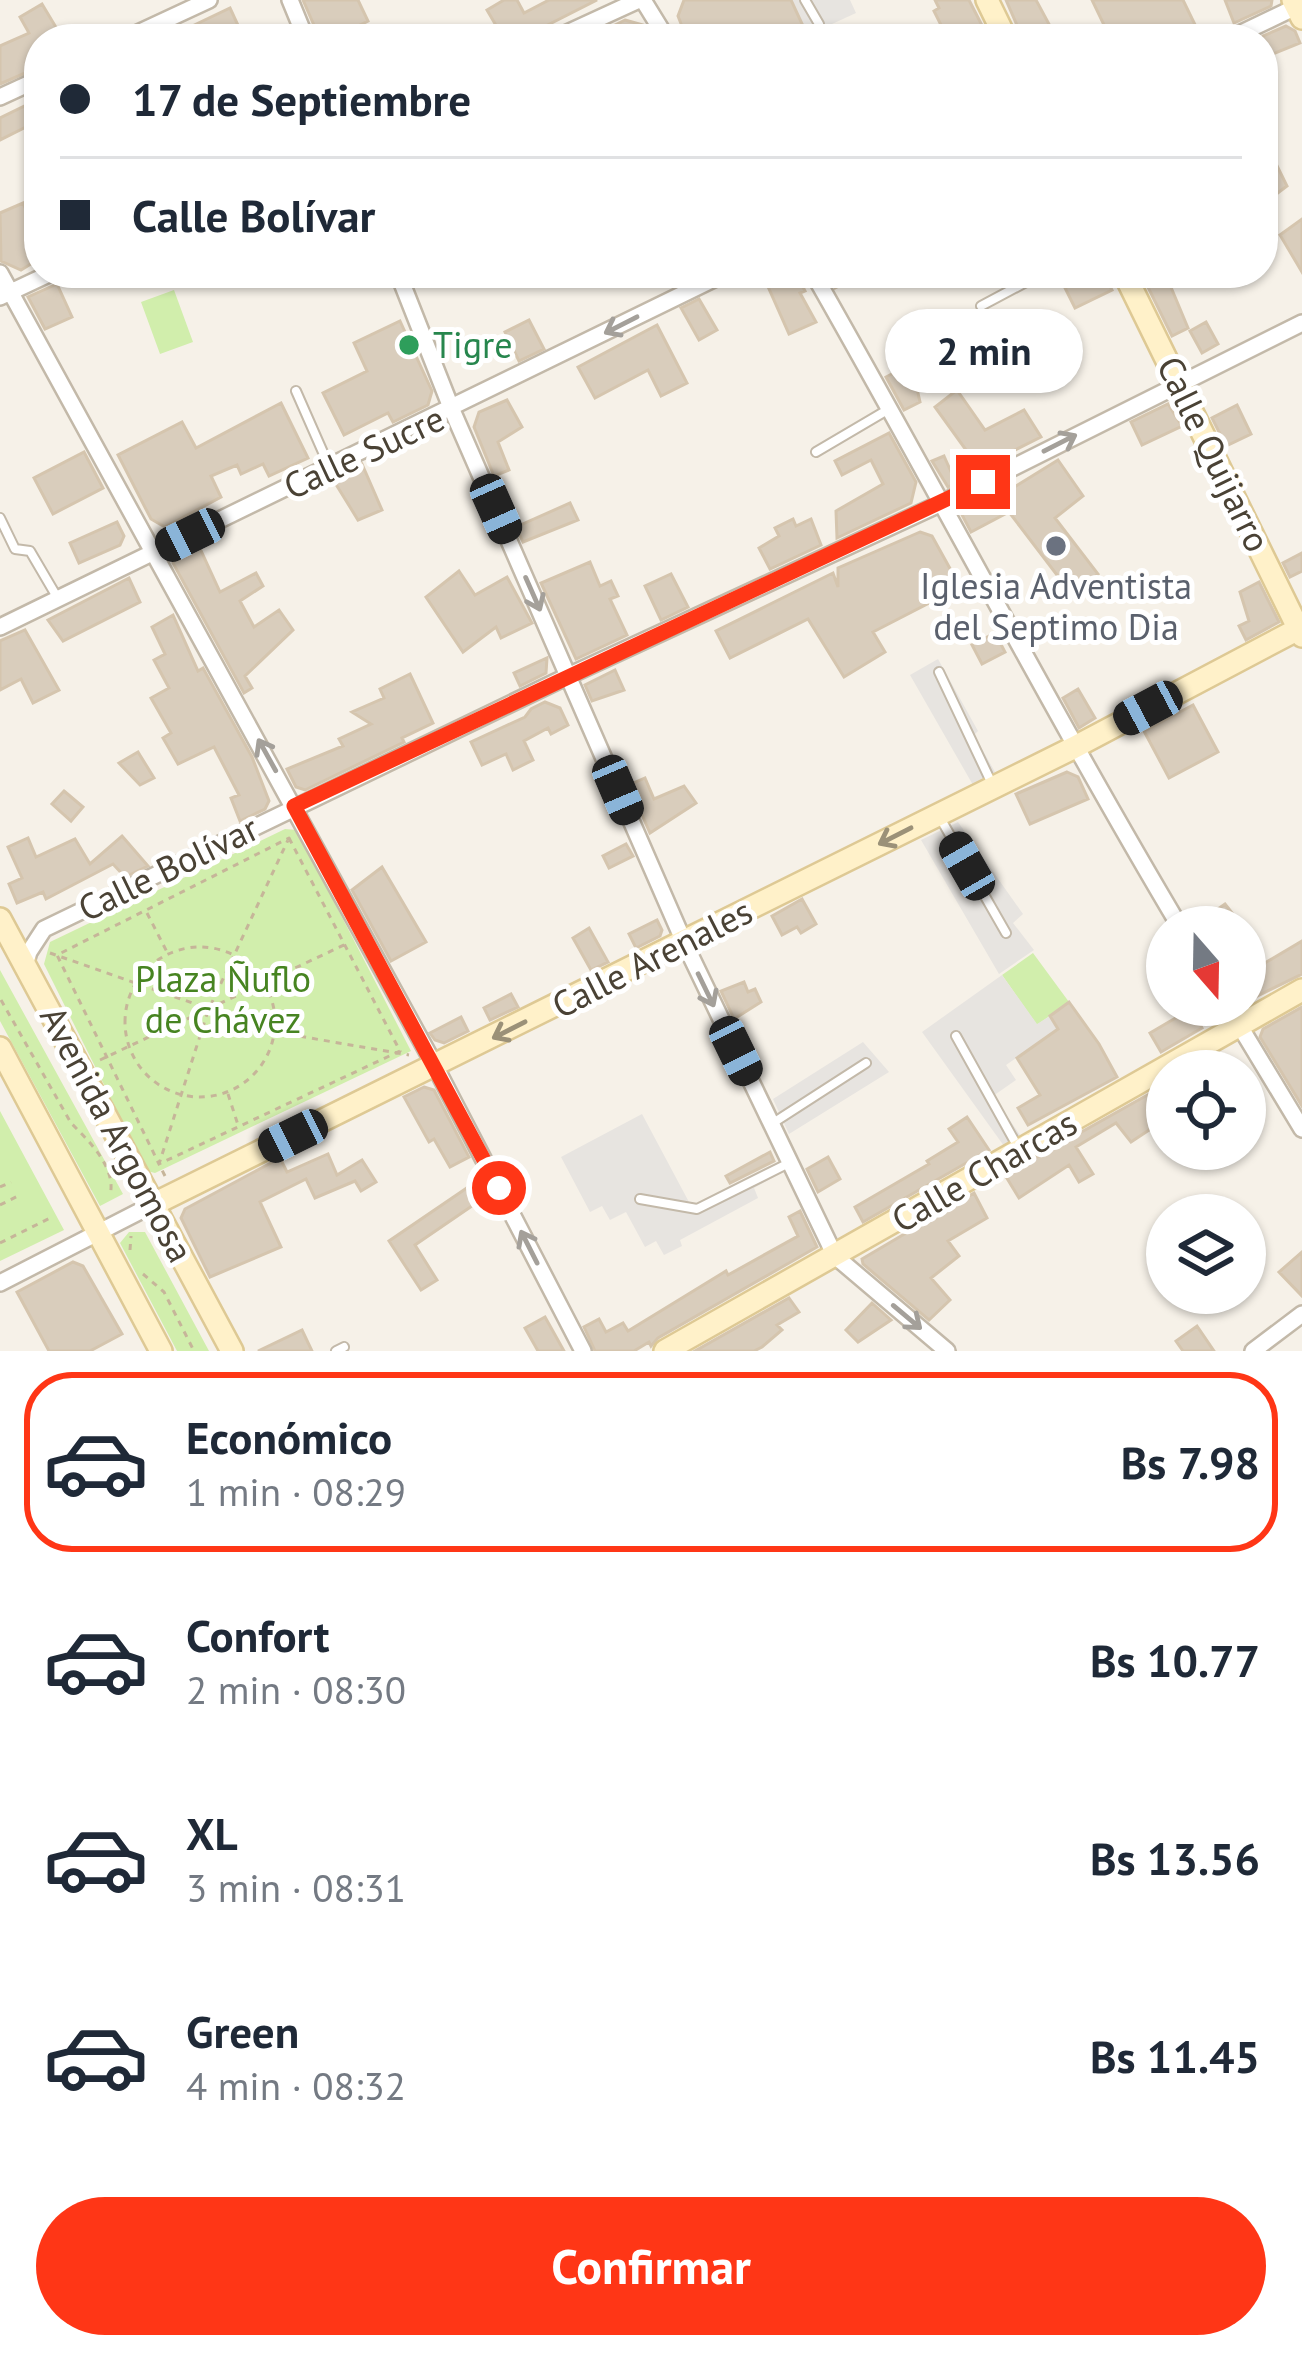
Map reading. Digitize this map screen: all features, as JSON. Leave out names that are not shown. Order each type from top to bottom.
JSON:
[{"type":"street","points":[[157,24],[209,0]]},
{"type":"street","points":[[587,24],[641,0]]},
{"type":"street","points":[[1261,24],[1298,7]]},
{"type":"street","points":[[0,273],[5,295],[156,551],[435,1066],[583,1351]]},
{"type":"street","points":[[404,288],[452,410],[684,942],[835,1256],[947,1351]]},
{"type":"street","name":"Calle Sucre","points":[[0,627],[696,288]]},
{"type":"street","points":[[822,288],[944,502],[1073,748],[1167,906]]},
{"type":"street","name":"Calle Quijarro","points":[[1132,288],[1301,631]]},
{"type":"street","name":"Calle Bolívar","points":[[28,956],[44,929],[568,676],[944,502],[1302,323]]},
{"type":"street","name":"Calle Arenales","points":[[0,1283],[1301,631]]},
{"type":"street","name":"Avenida Argomosa","points":[[0,919],[28,956],[84,1069],[163,1199],[232,1351]]},
{"type":"street","name":"Calle Charcas","points":[[1266,1010],[1302,990]]},
{"type":"street","name":"Calle Charcas","points":[[665,1351],[1237,1026]]},
{"type":"street","points":[[1240,1026],[1302,1129]]},
{"type":"street","name":"Avenida Argomosa","points":[[0,1048],[161,1351]]},
{"type":"street","points":[[1252,1351],[1302,1314]]},
{"type":"lane","points":[[806,0],[819,24]]},
{"type":"lane","points":[[981,306],[1015,288]]},
{"type":"lane","points":[[296,391],[329,468]]},
{"type":"lane","points":[[816,452],[890,408]]},
{"type":"lane","points":[[0,518],[16,549],[30,551],[58,598]]},
{"type":"lane","points":[[939,672],[994,787]]},
{"type":"lane","points":[[938,815],[1006,933]]},
{"type":"lane","points":[[956,1036],[1020,1150]]},
{"type":"lane","points":[[771,1124],[866,1063]]},
{"type":"lane","points":[[640,1199],[697,1209],[790,1162]]},
{"type":"path","points":[[57,955],[289,838]]},
{"type":"path","points":[[289,838],[400,1052]]},
{"type":"path","points":[[160,1164],[208,1011],[289,838]]},
{"type":"path","points":[[146,910],[168,954]]},
{"type":"path","points":[[84,1069],[344,944]]},
{"type":"path","points":[[190,947],[212,947],[234,955],[265,983],[275,1015],[275,1033],[259,1069],[227,1092],[204,1097],[181,1095],[158,1085],[140,1068],[128,1046],[124,1025],[134,984],[148,966],[190,947]]},
{"type":"path","points":[[28,956],[57,955],[275,1033],[400,1052]]},
{"type":"path","points":[[57,955],[160,1164],[163,1199]]},
{"type":"path","points":[[2,1000],[71,1123],[99,1155],[111,1180],[110,1195]]},
{"type":"path","points":[[160,1164],[400,1052]]},
{"type":"path","points":[[227,1092],[239,1126]]},
{"type":"path","points":[[0,1187],[11,1182]]},
{"type":"path","points":[[0,1205],[20,1195]]},
{"type":"path","points":[[0,1243],[50,1218]]},
{"type":"path","points":[[131,1236],[134,1260]]},
{"type":"path","points":[[141,1270],[164,1292],[194,1351]]},
{"type":"green space","points":[[174,290],[193,342],[160,354],[141,302]]},
{"type":"green space","name":"Plaza Ñuflo de Chávez","points":[[285,829],[297,830],[411,1051],[155,1173],[147,1171],[44,964],[50,942]]},
{"type":"green space","points":[[1033,953],[1069,1002],[1037,1025],[1002,975]]},
{"type":"green space","points":[[0,970],[123,1194],[100,1206],[0,1021]]},
{"type":"green space","points":[[0,1111],[64,1230],[0,1261]]},
{"type":"green space","points":[[129,1232],[145,1232],[209,1351],[177,1351],[120,1243]]},
{"type":"shaded area","points":[[791,0],[850,0],[856,13],[832,24],[803,24]]},
{"type":"shaded area","points":[[938,659],[995,772],[973,785],[910,675]]},
{"type":"shaded area","points":[[958,822],[1023,914],[1013,923],[1034,950],[999,974],[921,840]]},
{"type":"shaded area","points":[[1002,975],[1037,1024],[1050,1016],[1058,1029],[1006,1065],[1016,1080],[993,1096],[1020,1135],[1004,1146],[922,1032]]},
{"type":"shaded area","points":[[863,1042],[889,1072],[789,1134],[773,1099]]},
{"type":"shaded area","points":[[642,1114],[690,1204],[701,1204],[778,1162],[783,1172],[754,1188],[758,1198],[680,1240],[682,1246],[664,1255],[656,1241],[645,1247],[626,1212],[610,1220],[602,1206],[590,1212],[561,1157]]},
{"type":"building","points":[[303,0],[358,0],[368,21],[362,24],[313,24]]},
{"type":"building","points":[[504,0],[517,0],[524,13],[549,0],[597,0],[550,24],[495,24],[487,10]]},
{"type":"building","points":[[684,0],[791,0],[802,24],[681,24],[678,16]]},
{"type":"building","points":[[935,0],[969,0],[981,24],[940,24],[934,11],[939,8]]},
{"type":"building","points":[[1006,0],[1036,0],[1049,24],[1016,24]]},
{"type":"building","points":[[1092,0],[1183,0],[1195,24],[1104,24]]},
{"type":"building","points":[[1225,0],[1272,0],[1271,6],[1234,23]]},
{"type":"building","points":[[42,4],[54,24],[24,24],[20,17]]},
{"type":"building","points":[[230,8],[237,24],[196,24]]},
{"type":"building","points":[[1286,26],[1295,31],[1300,43],[1278,52],[1278,29]]},
{"type":"building","points":[[24,35],[24,74],[0,84],[0,46]]},
{"type":"building","points":[[24,106],[24,128],[0,140],[0,118]]},
{"type":"building","points":[[1278,168],[1287,186],[1278,193]]},
{"type":"building","points":[[24,205],[21,270],[1,261],[0,213]]},
{"type":"building","points":[[1302,219],[1302,272],[1280,235]]},
{"type":"building","points":[[59,288],[72,317],[45,329],[28,297]]},
{"type":"building","points":[[769,288],[805,291],[800,293],[816,322],[789,334]]},
{"type":"building","points":[[1065,288],[1112,290],[1075,308]]},
{"type":"building","points":[[1148,288],[1171,288],[1188,328],[1172,336]]},
{"type":"building","points":[[699,299],[717,330],[699,340],[681,308]]},
{"type":"building","points":[[529,320],[544,349],[519,361],[505,332]]},
{"type":"building","points":[[400,321],[432,391],[428,405],[393,422],[388,413],[344,435],[323,393],[367,371],[354,343]]},
{"type":"building","points":[[1206,322],[1218,344],[1202,353],[1190,331]]},
{"type":"building","points":[[657,325],[687,383],[661,396],[648,370],[595,398],[578,367]]},
{"type":"building","points":[[899,370],[917,389],[920,402],[904,410],[886,377]]},
{"type":"building","points":[[957,390],[985,430],[1024,410],[1041,437],[979,468],[935,407]]},
{"type":"building","points":[[507,400],[522,427],[498,442],[509,470],[494,476],[474,427],[479,412]]},
{"type":"building","points":[[281,403],[308,458],[269,476],[263,464],[241,474],[237,465],[211,476],[221,497],[165,527],[151,519],[118,455],[182,422],[196,448]]},
{"type":"building","points":[[1168,404],[1182,426],[1142,445],[1131,422]]},
{"type":"building","points":[[1237,405],[1251,434],[1226,446],[1212,418]]},
{"type":"building","points":[[889,433],[916,482],[911,503],[837,538],[836,511],[883,484],[871,460],[842,475],[835,461]]},
{"type":"building","points":[[84,452],[103,488],[53,514],[34,478]]},
{"type":"building","points":[[944,456],[956,483],[948,487],[932,461]]},
{"type":"building","name":"Iglesia Adventista del Septimo Dia","points":[[1058,460],[1083,496],[1055,518],[1098,574],[1073,596],[1009,512],[971,532],[961,513],[987,504]]},
{"type":"building","points":[[362,464],[382,510],[358,520],[332,478]]},
{"type":"building","points":[[570,503],[578,520],[523,542],[516,527]]},
{"type":"building","points":[[793,519],[796,526],[811,519],[821,545],[770,569],[759,548],[779,536],[775,528]]},
{"type":"building","points":[[117,522],[124,536],[120,545],[79,563],[70,543]]},
{"type":"building","points":[[920,532],[932,536],[963,592],[943,604],[939,598],[873,632],[885,652],[844,677],[808,619],[730,658],[716,631],[833,573],[838,587],[838,568]]},
{"type":"building","points":[[198,544],[220,592],[256,573],[263,586],[240,601],[254,627],[279,610],[293,630],[245,676],[252,688],[244,693],[173,563],[179,553]]},
{"type":"building","points":[[1302,553],[1302,571],[1290,577],[1283,563]]},
{"type":"building","points":[[590,562],[600,586],[611,581],[618,596],[610,599],[627,635],[576,659],[541,583]]},
{"type":"building","points":[[459,571],[475,595],[507,577],[532,623],[501,638],[496,627],[463,652],[426,597]]},
{"type":"building","points":[[671,574],[688,607],[661,620],[645,586]]},
{"type":"building","points":[[129,578],[140,602],[63,641],[48,620]]},
{"type":"building","points":[[1259,582],[1279,622],[1246,640],[1239,626],[1249,621],[1240,592]]},
{"type":"building","points":[[173,615],[198,671],[203,668],[252,757],[269,801],[265,809],[240,821],[231,798],[239,795],[214,747],[178,764],[163,738],[171,733],[151,698],[169,688],[154,660],[165,654],[152,627]]},
{"type":"building","points":[[25,630],[59,690],[33,703],[21,679],[0,690],[0,641]]},
{"type":"building","points":[[995,633],[1005,652],[982,664],[972,645]]},
{"type":"building","points":[[547,658],[546,673],[520,686],[514,673]]},
{"type":"building","points":[[615,670],[624,690],[592,701],[585,685]]},
{"type":"building","points":[[410,674],[433,723],[305,790],[296,787],[287,769],[343,746],[339,739],[371,724],[352,712],[384,698],[380,689]]},
{"type":"building","points":[[1078,689],[1095,718],[1079,728],[1063,698]]},
{"type":"building","points":[[545,702],[560,708],[568,725],[551,734],[548,728],[524,741],[533,760],[513,770],[506,754],[482,765],[471,742],[525,717]]},
{"type":"building","points":[[1193,705],[1218,752],[1169,778],[1144,731]]},
{"type":"building","points":[[138,752],[154,778],[140,785],[119,763]]},
{"type":"building","points":[[1067,772],[1078,777],[1088,799],[1030,824],[1016,794]]},
{"type":"building","points":[[645,778],[654,799],[684,786],[696,803],[650,833],[629,785]]},
{"type":"building","points":[[64,791],[83,807],[71,821],[52,804]]},
{"type":"building","points":[[122,836],[148,866],[125,877],[113,864],[46,899],[43,892],[17,903],[9,884],[22,878],[8,847],[28,838],[36,857],[75,839],[90,864]]},
{"type":"building","points":[[626,844],[633,856],[609,868],[603,856]]},
{"type":"building","points":[[382,867],[426,942],[391,961],[352,890]]},
{"type":"building","points":[[802,899],[816,924],[801,933],[797,927],[782,935],[772,916]]},
{"type":"building","points":[[657,920],[660,936],[636,948],[629,934]]},
{"type":"building","points":[[589,928],[608,962],[591,970],[573,938]]},
{"type":"building","points":[[1302,941],[1302,974],[1266,992],[1266,962]]},
{"type":"building","points":[[744,982],[748,992],[755,989],[761,1002],[734,1019],[721,991]]},
{"type":"building","points":[[511,994],[518,1007],[490,1020],[484,1008]]},
{"type":"building","points":[[1069,1002],[1117,1077],[1028,1125],[1018,1108],[1040,1095],[1017,1058],[1058,1029],[1050,1016]]},
{"type":"building","points":[[1302,1007],[1302,1106],[1260,1037],[1263,1029]]},
{"type":"building","points":[[461,1017],[468,1031],[444,1043],[430,1033]]},
{"type":"building","points":[[1162,1026],[1202,1028],[1164,1050],[1150,1033]]},
{"type":"building","points":[[424,1087],[434,1090],[469,1157],[450,1167],[434,1139],[429,1142],[404,1097]]},
{"type":"building","points":[[1146,1096],[1146,1132],[1131,1142],[1116,1123],[1076,1147],[1093,1174],[1079,1182],[1069,1165],[1019,1198],[1005,1175]]},
{"type":"building","points":[[967,1117],[989,1150],[863,1222],[855,1207],[958,1142],[949,1129]]},
{"type":"building","points":[[770,1152],[774,1161],[730,1183],[726,1176]]},
{"type":"building","points":[[328,1154],[337,1175],[362,1160],[376,1182],[361,1191],[355,1181],[315,1198],[306,1179],[260,1202],[281,1247],[210,1277],[181,1218],[185,1209],[280,1158],[287,1172]]},
{"type":"building","points":[[828,1157],[840,1179],[818,1192],[807,1169]]},
{"type":"building","points":[[480,1179],[488,1195],[415,1245],[437,1280],[421,1290],[389,1241]]},
{"type":"building","points":[[974,1193],[987,1218],[948,1241],[959,1256],[931,1278],[950,1300],[929,1320],[862,1259]]},
{"type":"building","points":[[800,1211],[817,1247],[651,1346],[649,1342],[634,1351],[595,1351],[584,1327],[599,1319],[606,1332],[623,1323],[628,1331],[726,1271],[728,1275],[798,1236],[789,1217]]},
{"type":"building","points":[[1302,1252],[1302,1296],[1279,1272]]},
{"type":"building","points":[[73,1262],[83,1266],[122,1334],[90,1351],[49,1351],[17,1292]]},
{"type":"building","points":[[789,1298],[799,1312],[777,1325],[782,1330],[762,1347],[695,1351]]},
{"type":"building","points":[[872,1303],[891,1320],[858,1342],[846,1330]]},
{"type":"building","points":[[545,1317],[564,1351],[538,1351],[525,1328]]},
{"type":"building","points":[[1197,1326],[1214,1351],[1183,1351],[1176,1341]]},
{"type":"building","points":[[302,1330],[312,1351],[258,1351]]},
{"type":"place","name":"Tigre","points":[[409,345]]},
{"type":"place","name":"Iglesia Adventista del Septimo Dia","points":[[1056,546]]},
{"type":"route","points":[[499,1188],[294,806],[983,482]]}]
